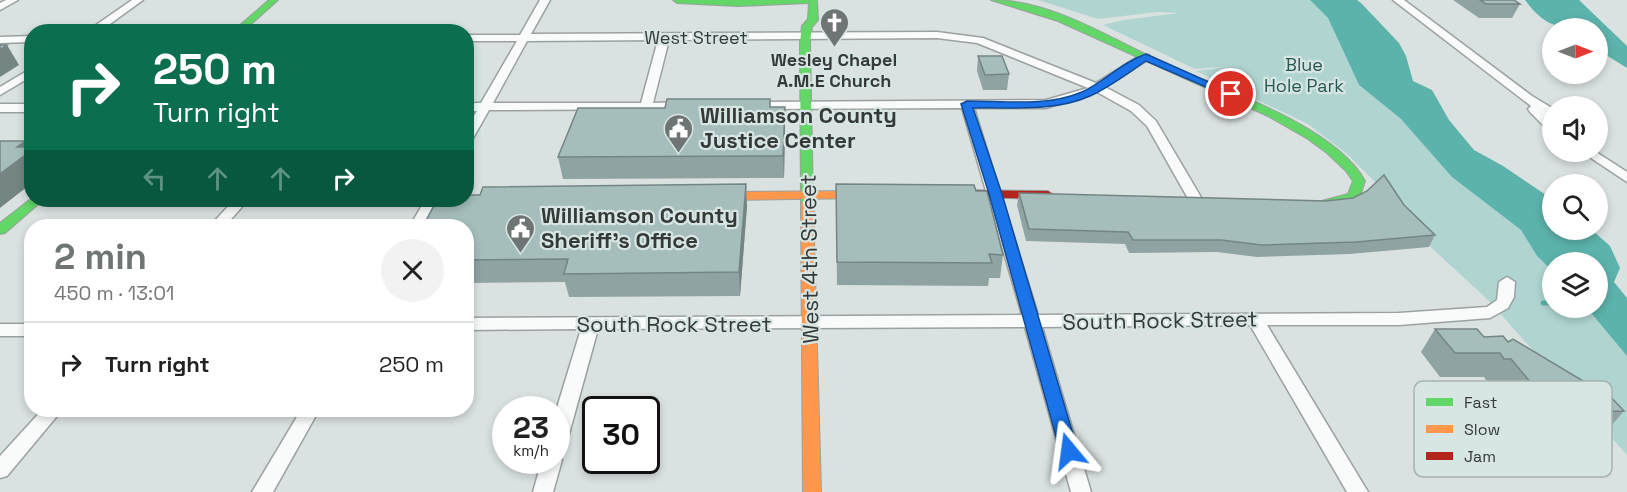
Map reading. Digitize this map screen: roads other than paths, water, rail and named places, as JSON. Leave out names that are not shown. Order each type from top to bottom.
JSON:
[{"type":"street","points":[[0,7],[13,0]]},
{"type":"street","points":[[103,24],[138,0]]},
{"type":"street","points":[[246,24],[274,0]]},
{"type":"street","points":[[474,126],[545,0]]},
{"type":"street","points":[[677,0],[738,3],[811,0]]},
{"type":"street","name":"West 4th Street","points":[[800,0],[801,21],[807,31]]},
{"type":"street","name":"West 4th Street","points":[[811,0],[813,20],[807,31],[806,105],[812,492]]},
{"type":"street","points":[[995,0],[1014,2],[1058,14],[1302,128],[1331,150],[1357,175],[1358,188],[1353,196],[1331,204],[1305,205]]},
{"type":"street","points":[[1388,0],[1414,13]]},
{"type":"street","points":[[1398,0],[1527,99],[1542,107]]},
{"type":"street","name":"West Street","points":[[474,38],[664,37],[807,31],[967,37],[996,46],[1096,87],[1135,108],[1152,124],[1194,199]]},
{"type":"street","points":[[646,106],[664,37]]},
{"type":"street","points":[[0,40],[24,39]]},
{"type":"street","points":[[738,105],[1046,104],[1072,99],[1087,93],[1146,57]]},
{"type":"street","points":[[0,92],[24,76]]},
{"type":"street","points":[[1527,99],[1542,118]]},
{"type":"street","points":[[967,104],[1081,492]]},
{"type":"street","points":[[474,107],[703,106]]},
{"type":"street","points":[[0,108],[24,108]]},
{"type":"street","points":[[1608,160],[1626,177]]},
{"type":"street","points":[[1603,162],[1626,177]]},
{"type":"street","points":[[943,194],[1068,196]]},
{"type":"street","points":[[704,196],[871,195]]},
{"type":"street","points":[[0,230],[28,207]]},
{"type":"street","points":[[223,219],[235,207]]},
{"type":"street","name":"South Rock Street","points":[[474,324],[809,324],[1399,319],[1490,312],[1501,308],[1505,303],[1507,282]]},
{"type":"street","points":[[1255,319],[1358,492]]},
{"type":"street","points":[[570,396],[591,323]]},
{"type":"street","points":[[0,330],[24,330]]},
{"type":"street","points":[[0,471],[47,417]]},
{"type":"street","points":[[262,492],[306,417]]},
{"type":"street","points":[[543,492],[548,474]]},
{"type":"water","points":[[1310,0],[1357,0],[1362,4],[1399,43],[1406,56],[1413,81],[1432,90],[1449,120],[1474,150],[1542,192],[1542,240],[1603,240],[1610,246],[1620,268],[1614,282],[1627,298],[1627,356],[1595,318],[1608,318],[1608,252],[1542,252],[1542,261],[1521,230],[1452,177],[1401,119],[1359,85],[1328,18]]},
{"type":"water","points":[[1525,0],[1579,0],[1598,18],[1543,18]]},
{"type":"water","points":[[1608,28],[1627,46],[1627,68],[1608,56]]},
{"type":"place","name":"Wesley Chapel A.M.E Church","points":[[834,48]]},
{"type":"place","name":"Williamson County Justice Center","points":[[679,154]]},
{"type":"place","name":"Williamson County Sheriff's Office","points":[[520,254]]},
{"type":"park label","name":"Blue Hole Park","points":[[1304,74]]}]
